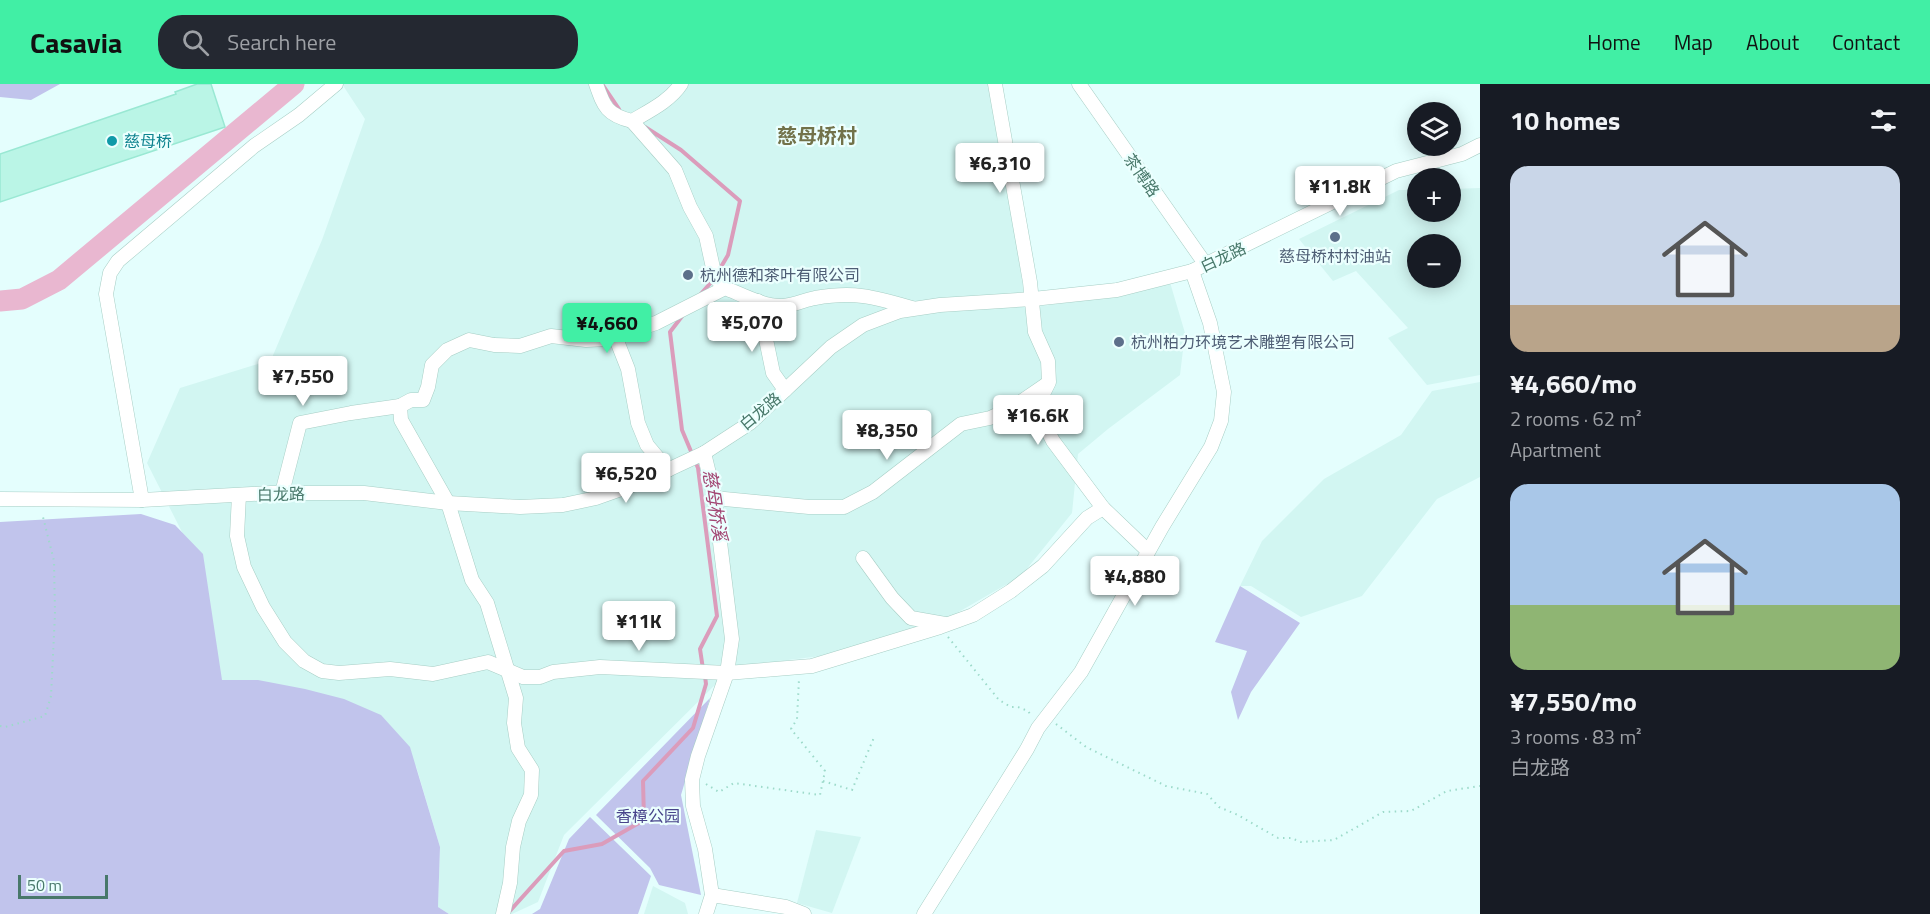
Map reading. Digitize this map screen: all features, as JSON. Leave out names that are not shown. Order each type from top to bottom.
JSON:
[{"type":"street","points":[[142,500],[106,294],[110,273],[118,261],[254,146],[298,115],[336,84]]},
{"type":"street","points":[[596,84],[602,103],[614,116],[632,121],[675,170],[690,207],[706,236],[715,277],[725,288],[758,301],[782,306],[813,298],[843,294],[866,295],[914,309]]},
{"type":"street","points":[[632,121],[656,107],[681,84]]},
{"type":"street","points":[[995,84],[1033,299],[1035,332],[1048,361],[1048,382],[1042,396],[1040,416],[1053,441],[1103,508],[1149,551]]},
{"type":"street","name":"茶博路","points":[[1079,84],[1206,265]]},
{"type":"street","name":"白龙路","points":[[0,499],[142,500],[282,493],[364,493],[448,503],[520,507],[563,505],[596,498],[668,470],[704,453],[750,423],[831,346],[863,326],[900,311],[940,305],[1033,299],[1117,290],[1192,271],[1396,171],[1462,154],[1480,145]]},
{"type":"street","points":[[1462,154],[1480,154]]},
{"type":"street","points":[[924,914],[1038,728],[1080,672],[1211,447],[1221,421],[1224,392],[1210,323],[1192,271]]},
{"type":"street","points":[[282,493],[300,423],[400,406],[411,400],[423,400],[432,365],[447,350],[469,340],[494,345],[520,346],[551,336],[586,340],[615,336],[656,323],[690,308],[716,291],[725,288]]},
{"type":"street","points":[[758,301],[773,372],[785,390]]},
{"type":"street","points":[[615,336],[628,369],[638,423],[647,445],[668,470]]},
{"type":"street","points":[[714,498],[809,507],[844,507],[873,492],[962,424],[990,418],[1012,408],[1048,382]]},
{"type":"street","points":[[400,406],[401,420],[448,503],[472,580],[487,603],[516,698],[514,723],[518,748],[532,770],[531,795],[519,821],[513,847],[510,883],[504,914]]},
{"type":"street","points":[[704,453],[714,498],[732,639],[727,673],[693,777],[693,806],[705,849],[712,895],[706,914]]},
{"type":"street","points":[[239,495],[237,536],[244,567],[263,607],[285,642],[303,661],[322,671],[339,673],[390,669],[433,674],[489,662],[524,677],[540,677],[554,672],[600,667],[727,673],[812,666],[973,615],[1011,591],[1043,566],[1087,518],[1103,508]]},
{"type":"street","points":[[863,558],[892,598],[910,618],[944,626]]},
{"type":"street","points":[[712,895],[786,907],[804,914]]},
{"type":"path","points":[[0,726],[5,727],[45,716],[51,696],[55,614],[54,561],[39,500]]},
{"type":"path","points":[[944,626],[999,700],[1011,707],[1028,711],[1038,728]]},
{"type":"path","points":[[693,777],[719,792],[734,783],[820,795],[825,771],[791,729],[797,719],[800,667]]},
{"type":"path","points":[[1047,716],[1086,747],[1166,786],[1207,794],[1219,807],[1278,838],[1291,838],[1301,842],[1334,840],[1383,812],[1411,811],[1447,791],[1480,786]]},
{"type":"path","points":[[823,781],[852,789],[875,735]]},
{"type":"shaded area","points":[[342,84],[993,84],[1026,308],[1112,297],[1169,279],[1185,333],[1180,375],[1078,454],[1072,513],[1021,576],[924,632],[821,656],[788,660],[727,673],[564,835],[538,902],[512,914],[449,914],[438,907],[440,847],[416,766],[221,680],[183,534],[147,463],[180,388],[271,360],[322,240],[365,119]]},
{"type":"shaded area","points":[[1480,188],[1480,375],[1427,385],[1388,338],[1408,328],[1356,271],[1333,281],[1299,239],[1399,190],[1407,190],[1407,222],[1461,222],[1461,189]]},
{"type":"shaded area","points":[[1480,382],[1480,477],[1437,499],[1362,596],[1301,617],[1251,586],[1240,586],[1262,541],[1324,479],[1401,435],[1432,391]]},
{"type":"shaded area","points":[[816,830],[861,837],[832,913],[797,903]]},
{"type":"shaded area","points":[[653,886],[685,903],[688,914],[644,914]]},
{"type":"green space","points":[[0,84],[60,84],[31,100],[0,97]]},
{"type":"green space","points":[[141,514],[175,525],[203,554],[222,680],[258,680],[344,699],[381,715],[410,747],[440,847],[438,907],[449,914],[0,914],[0,522]]},
{"type":"green space","points":[[1240,586],[1300,623],[1251,692],[1238,720],[1231,692],[1247,651],[1215,642]]},
{"type":"green space","name":"香樟公园","points":[[710,698],[681,795],[701,895],[659,885],[650,868],[596,815]]},
{"type":"green space","points":[[590,817],[651,876],[638,914],[532,914],[540,909],[569,839]]},
{"type":"building","name":"慈母桥","points":[[197,84],[211,84],[225,127],[0,202],[0,154],[176,94],[175,92]]},
{"type":"waterway","points":[[0,301],[22,299],[59,280],[294,84]]},
{"type":"waterway","name":"慈母桥溪","points":[[602,84],[619,109]]},
{"type":"waterway","name":"慈母桥溪","points":[[645,127],[681,150],[740,201],[728,255],[718,272]]},
{"type":"waterway","name":"慈母桥溪","points":[[699,296],[714,279]]},
{"type":"waterway","name":"慈母桥溪","points":[[683,315],[670,332],[682,430],[698,468],[717,616],[700,649],[703,669]]},
{"type":"waterway","name":"慈母桥溪","points":[[508,913],[564,851],[602,844],[644,820],[643,781],[693,728],[706,684],[705,676]]},
{"type":"place","name":"慈母桥","points":[[112,141]]},
{"type":"place","name":"慈母桥村村油站","points":[[1335,237]]},
{"type":"place","name":"杭州德和茶叶有限公司","points":[[688,275]]},
{"type":"place","name":"杭州柏力环境艺术雕塑有限公司","points":[[1119,342]]},
{"type":"district","name":"慈母桥村","points":[[817,135]]}]
